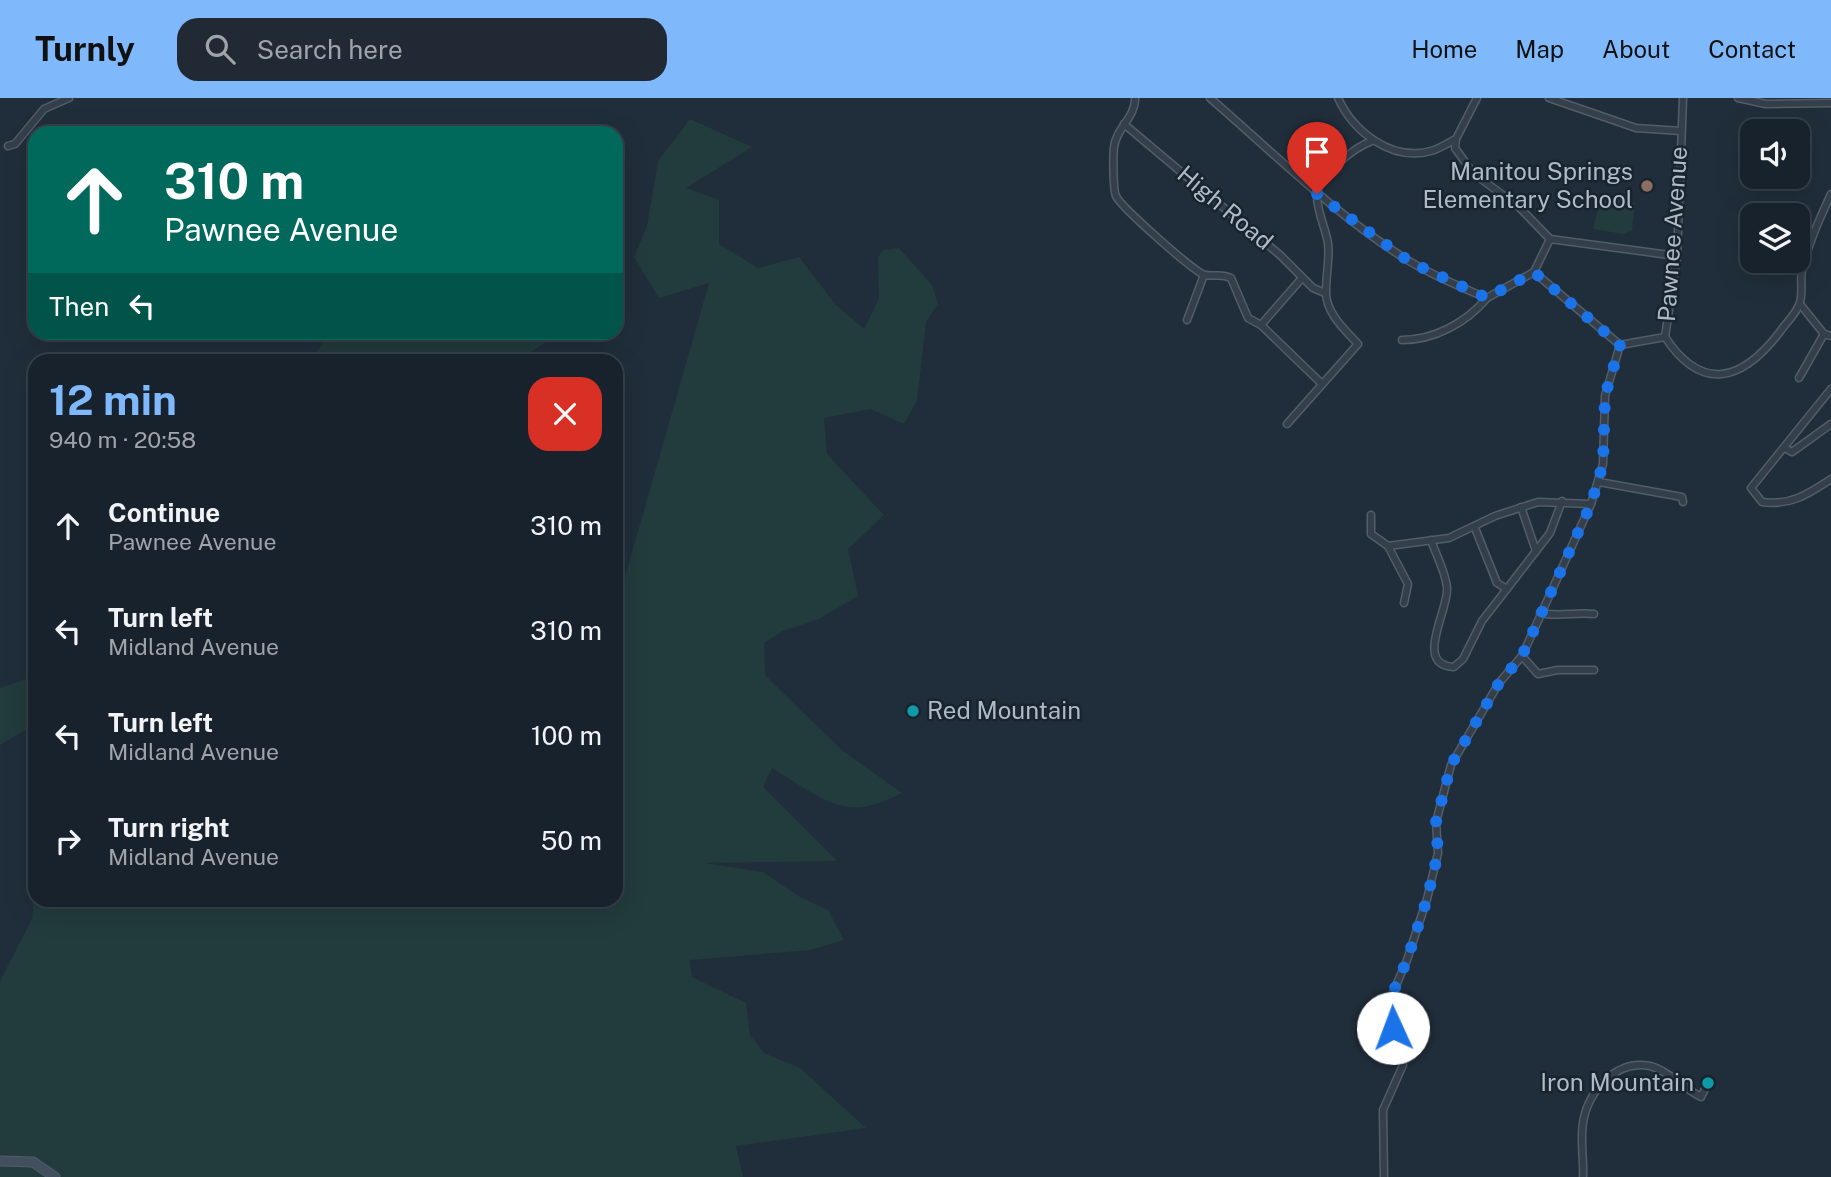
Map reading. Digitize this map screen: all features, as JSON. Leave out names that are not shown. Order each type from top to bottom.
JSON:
[{"type":"street","points":[[30,126],[44,109],[69,98]]},
{"type":"street","points":[[1135,98],[1135,107],[1124,124],[1114,149],[1114,192],[1138,222],[1204,275],[1220,273],[1231,278],[1248,317],[1261,325],[1322,384]]},
{"type":"street","points":[[1210,98],[1317,194],[1410,262],[1487,298]]},
{"type":"street","points":[[1338,98],[1349,118],[1367,133],[1372,141]]},
{"type":"street","points":[[1477,98],[1456,139],[1455,148],[1473,173],[1518,206],[1550,239],[1677,256]]},
{"type":"street","points":[[1549,98],[1636,128],[1681,131]]},
{"type":"street","name":"Pawnee Avenue","points":[[1620,345],[1665,337],[1677,256],[1683,98]]},
{"type":"street","points":[[1738,98],[1766,104],[1831,103]]},
{"type":"street","name":"High Road","points":[[1124,124],[1280,255],[1302,278],[1325,292]]},
{"type":"street","points":[[8,146],[15,145],[28,129]]},
{"type":"street","points":[[1287,424],[1358,344],[1338,322],[1325,292],[1328,243],[1317,194],[1323,180],[1357,146],[1372,141],[1415,153],[1431,151],[1456,139]]},
{"type":"street","points":[[1665,337],[1679,358],[1702,373],[1723,376],[1740,369],[1766,349],[1800,304],[1801,271],[1817,224],[1831,194]]},
{"type":"street","points":[[1402,340],[1418,340],[1451,327],[1476,311],[1487,298],[1534,272],[1550,239]]},
{"type":"street","points":[[1384,1177],[1383,1110],[1403,1065],[1388,1004],[1407,960],[1427,899],[1438,853],[1436,822],[1451,765],[1499,683],[1522,656],[1591,504],[1603,464],[1605,396],[1620,345],[1534,272]]},
{"type":"street","points":[[1187,320],[1204,275]]},
{"type":"street","points":[[1261,325],[1302,278]]},
{"type":"street","points":[[1799,378],[1827,335],[1800,304]]},
{"type":"street","points":[[1831,389],[1752,485],[1753,493],[1762,502],[1780,505],[1800,499],[1831,479]]},
{"type":"street","points":[[1784,448],[1792,452],[1831,424]]},
{"type":"street","points":[[1599,482],[1682,497],[1683,502]]},
{"type":"street","points":[[1388,546],[1449,538],[1521,507],[1562,501],[1591,504]]},
{"type":"street","points":[[1431,540],[1447,588],[1433,649],[1438,661],[1445,666],[1454,667],[1463,659],[1482,621],[1550,533],[1562,501]]},
{"type":"street","points":[[1521,507],[1536,551]]},
{"type":"street","points":[[1371,515],[1371,534],[1388,546],[1408,584],[1404,603]]},
{"type":"street","points":[[1475,528],[1497,583],[1507,590]]},
{"type":"street","points":[[1540,612],[1554,616],[1574,612],[1594,614]]},
{"type":"street","points":[[1522,656],[1538,674],[1558,670],[1594,670]]},
{"type":"street","points":[[1583,1177],[1583,1120],[1590,1100],[1611,1074],[1625,1066],[1650,1066],[1701,1097],[1708,1083]]},
{"type":"street","points":[[0,1161],[33,1162],[55,1177]]},
{"type":"green space","points":[[690,119],[752,147],[686,188],[719,200],[719,244],[758,268],[799,257],[836,305],[864,329],[879,298],[878,257],[884,250],[899,248],[932,285],[938,304],[926,322],[917,401],[904,424],[870,409],[824,418],[827,454],[884,515],[848,549],[858,596],[819,619],[783,631],[764,643],[765,675],[843,751],[902,793],[864,807],[849,807],[820,798],[772,768],[763,787],[837,861],[704,863],[763,872],[800,897],[828,910],[844,940],[811,950],[690,960],[692,977],[746,1003],[750,1035],[764,1053],[800,1068],[866,1128],[736,1146],[743,1177],[0,1177],[0,981],[32,919],[33,907],[623,907],[623,584],[709,283],[659,298],[634,257],[647,226],[658,161]]},
{"type":"green space","points":[[1602,194],[1635,203],[1632,230],[1623,234],[1593,229]]},
{"type":"green space","points":[[549,340],[528,354],[315,354],[324,342]]},
{"type":"green space","points":[[28,678],[28,728],[0,745],[0,688]]},
{"type":"place","name":"Manitou Springs Elementary School","points":[[1647,186]]},
{"type":"place","name":"Red Mountain","points":[[913,711]]},
{"type":"place","name":"Iron Mountain","points":[[1708,1083]]},
{"type":"route","points":[[1317,194],[1410,262],[1487,298],[1498,295],[1534,272],[1620,345],[1605,396],[1603,464],[1591,504],[1522,656],[1499,683],[1451,765],[1436,822],[1438,853],[1427,899],[1407,960],[1388,1004],[1393,1028]]}]
